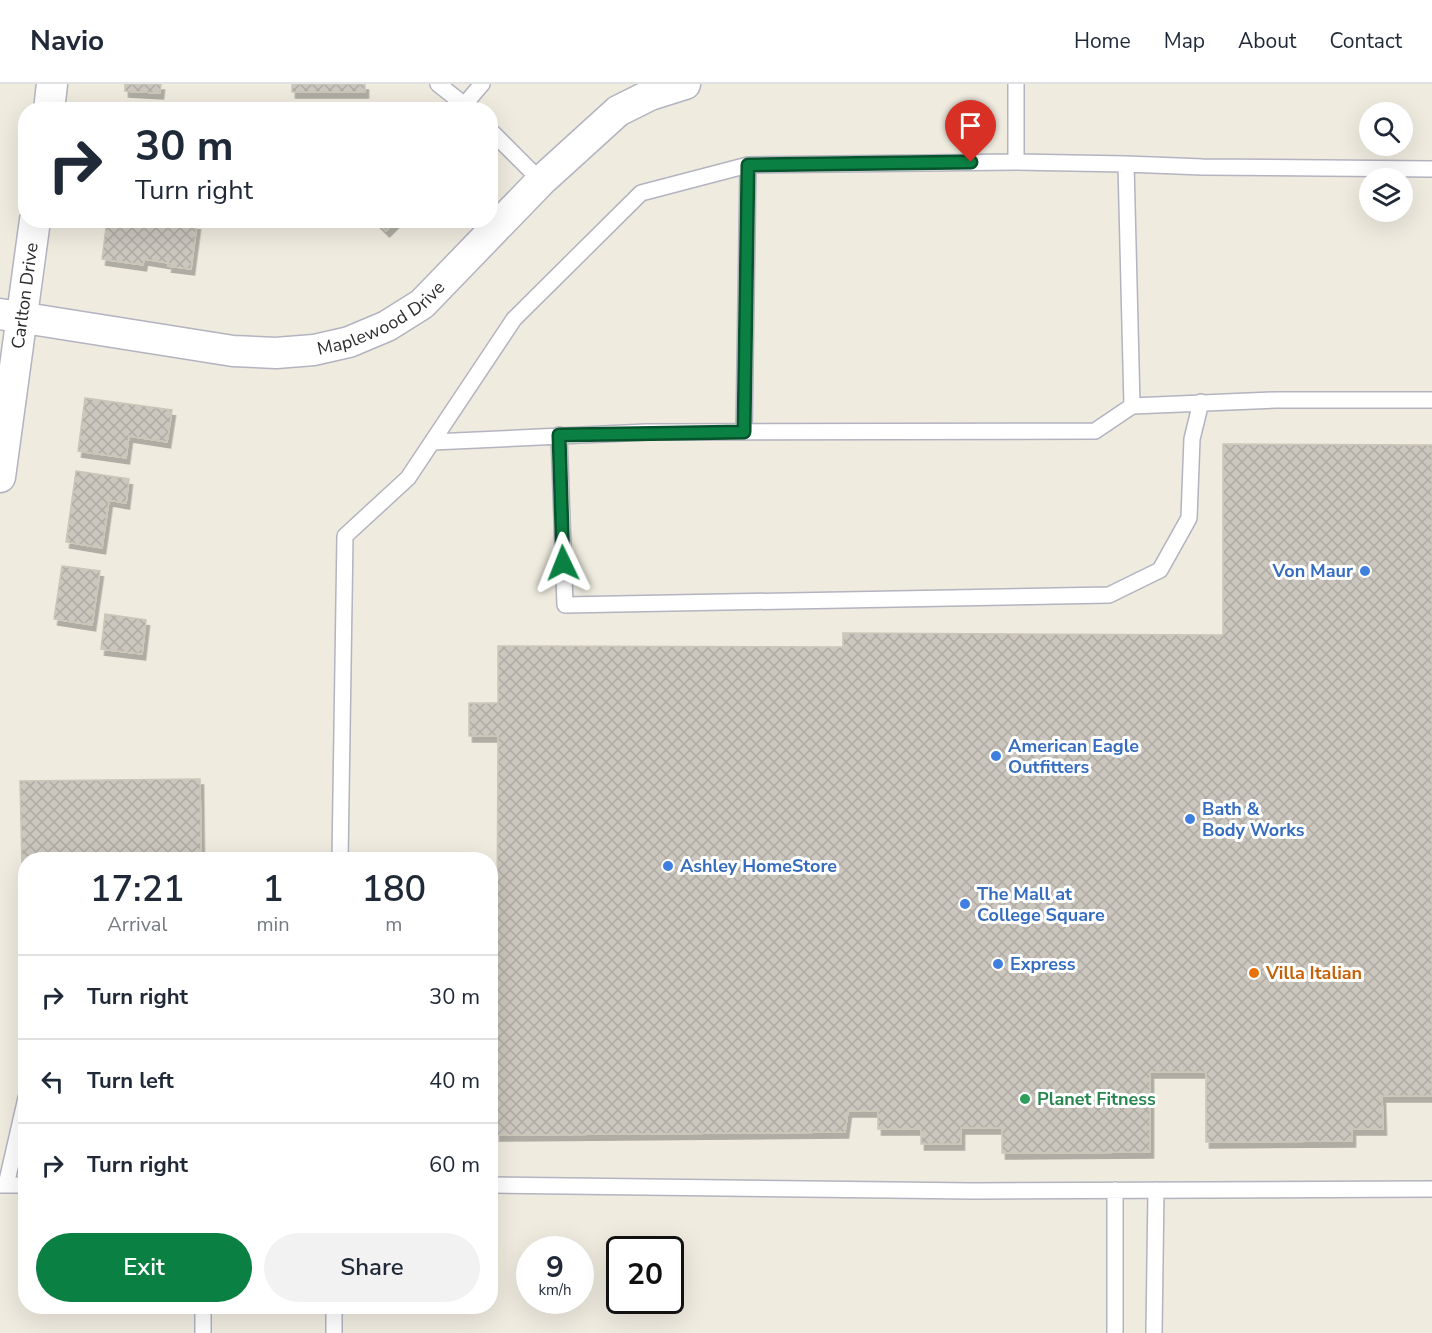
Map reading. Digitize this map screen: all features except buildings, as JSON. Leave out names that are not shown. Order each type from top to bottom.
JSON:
[{"type":"street","points":[[50,102],[52,84]]},
{"type":"street","name":"Maplewood Drive","points":[[498,225],[541,181],[618,111],[650,95],[685,84]]},
{"type":"street","name":"Carlton Drive","points":[[0,477],[11,316],[33,228]]},
{"type":"street","name":"Maplewood Drive","points":[[11,316],[233,351],[276,353],[314,350],[349,342],[387,326],[422,304],[496,228]]},
{"type":"lane","points":[[438,84],[461,102]]},
{"type":"lane","points":[[471,102],[482,84]]},
{"type":"lane","points":[[1016,84],[1016,162]]},
{"type":"lane","points":[[498,137],[541,181]]},
{"type":"lane","points":[[340,852],[345,536],[408,478],[514,319],[641,193],[748,165],[1016,162],[1203,167],[1432,169]]},
{"type":"lane","points":[[1126,164],[1132,406]]},
{"type":"lane","points":[[744,432],[748,165]]},
{"type":"lane","points":[[433,442],[559,435],[1095,431],[1132,406],[1201,402],[1432,400]]},
{"type":"lane","points":[[559,435],[565,605],[1109,595],[1160,570],[1189,518],[1192,439],[1201,402]]},
{"type":"lane","points":[[3,1185],[18,1126]]},
{"type":"lane","points":[[498,1185],[973,1191],[1432,1189]]},
{"type":"lane","points":[[1115,1190],[1115,1333]]},
{"type":"lane","points":[[1154,1333],[1156,1190]]},
{"type":"lane","points":[[203,1314],[203,1333]]},
{"type":"lane","points":[[334,1314],[334,1333]]},
{"type":"place","name":"Von Maur","points":[[1365,571]]},
{"type":"place","name":"American Eagle Outfitters","points":[[996,756]]},
{"type":"place","name":"Bath & Body Works","points":[[1190,819]]},
{"type":"place","name":"Ashley HomeStore","points":[[668,866]]},
{"type":"place","name":"The Mall at College Square","points":[[965,904]]},
{"type":"place","name":"Express","points":[[998,964]]},
{"type":"place","name":"Villa Italian","points":[[1254,973]]},
{"type":"place","name":"Planet Fitness","points":[[1025,1099]]},
{"type":"route","points":[[563,563],[559,435],[744,432],[748,165],[971,162]]}]
